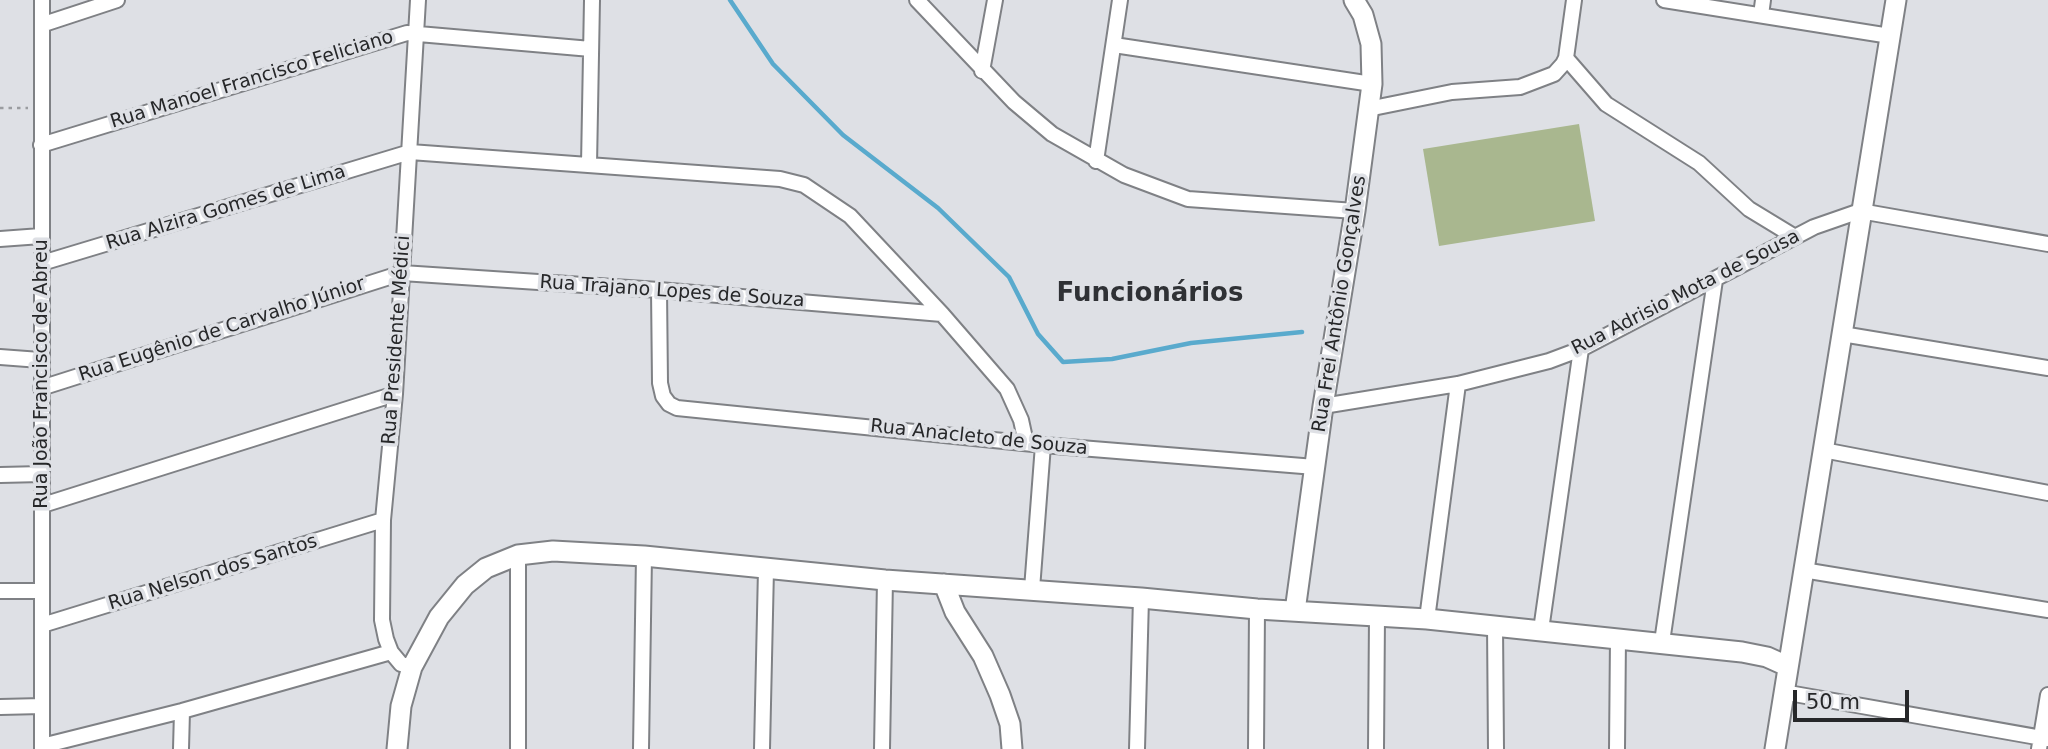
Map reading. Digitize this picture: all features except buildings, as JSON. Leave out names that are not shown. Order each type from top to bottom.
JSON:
[{"type":"street","name":"Rua João Francisco de Abreu","points":[[42,0],[42,747]]},
{"type":"street","points":[[44,24],[117,0]]},
{"type":"street","name":"Rua Presidente Médici","points":[[391,652],[382,620],[383,520],[395,394],[418,0]]},
{"type":"street","points":[[589,165],[592,0]]},
{"type":"street","points":[[917,0],[1013,102],[1052,134],[1096,161],[1152,187],[1188,199],[1355,211]]},
{"type":"street","points":[[982,71],[995,0]]},
{"type":"street","points":[[1096,161],[1120,0]]},
{"type":"street","name":"Rua Frei Antônio Gonçalves","points":[[1295,611],[1372,84],[1371,44],[1363,15],[1354,0]]},
{"type":"street","points":[[1368,109],[1443,93],[1520,87],[1554,74],[1566,58],[1574,0]]},
{"type":"street","points":[[1664,0],[1762,8],[1891,36]]},
{"type":"street","points":[[1775,749],[1896,0]]},
{"type":"street","name":"Rua Manoel Francisco Feliciano","points":[[41,145],[398,35],[416,33],[591,50]]},
{"type":"street","points":[[1114,45],[1372,84]]},
{"type":"street","points":[[1566,58],[1606,104],[1699,163],[1749,209],[1795,237]]},
{"type":"street","points":[[410,152],[780,179],[804,185],[850,216],[942,314],[1007,389],[1021,420],[1026,443]]},
{"type":"street","name":"Rua Alzira Gomes de Lima","points":[[42,263],[410,152]]},
{"type":"street","name":"Rua Adrisio Mota de Sousa","points":[[1324,406],[1520,370],[1581,349],[1814,227],[1860,211],[2048,244]]},
{"type":"street","points":[[0,239],[41,236]]},
{"type":"street","name":"Rua Trajano Lopes de Souza","points":[[402,273],[659,290],[942,314]]},
{"type":"street","name":"Rua Eugênio de Carvalho Júnior","points":[[41,388],[402,273]]},
{"type":"street","points":[[1662,642],[1715,280]]},
{"type":"street","name":"Rua Anacleto de Souza","points":[[659,290],[660,383],[663,396],[669,404],[685,410],[1043,445],[1315,467]]},
{"type":"street","points":[[1842,334],[2048,368]]},
{"type":"street","points":[[1541,630],[1581,349]]},
{"type":"street","points":[[0,357],[40,360]]},
{"type":"street","points":[[1427,619],[1458,383]]},
{"type":"street","points":[[43,505],[395,394]]},
{"type":"street","points":[[1032,589],[1043,445]]},
{"type":"street","points":[[1823,450],[2048,493]]},
{"type":"street","points":[[0,475],[42,474]]},
{"type":"street","name":"Rua Nelson dos Santos","points":[[42,625],[383,520]]},
{"type":"street","points":[[397,749],[401,706],[412,667],[439,617],[465,585],[486,568],[518,555],[553,551],[643,556],[885,580],[1495,625],[1742,652],[1767,657],[1787,666]]},
{"type":"street","points":[[518,555],[518,749]]},
{"type":"street","points":[[641,749],[643,556]]},
{"type":"street","points":[[762,749],[766,569]]},
{"type":"street","points":[[1803,570],[2048,610]]},
{"type":"street","points":[[882,749],[885,580]]},
{"type":"street","points":[[944,584],[955,612],[983,656],[1000,695],[1010,724],[1012,749]]},
{"type":"street","points":[[0,592],[42,592]]},
{"type":"street","points":[[1137,749],[1141,598]]},
{"type":"street","points":[[1256,749],[1257,609]]},
{"type":"street","points":[[1376,749],[1377,615]]},
{"type":"street","points":[[1495,625],[1496,749]]},
{"type":"street","points":[[1617,749],[1618,637]]},
{"type":"street","points":[[42,747],[183,711],[391,652],[401,664],[412,667]]},
{"type":"street","points":[[1783,692],[2043,742],[2048,695]]},
{"type":"street","points":[[0,706],[42,706]]},
{"type":"street","points":[[181,749],[183,711]]},
{"type":"path","points":[[0,108],[43,108]]},
{"type":"green space","points":[[1579,124],[1595,221],[1439,246],[1423,149]]},
{"type":"waterway","points":[[730,0],[773,64],[843,135],[938,208],[1009,277],[1038,334],[1063,362],[1112,359],[1191,343],[1302,332]]},
{"type":"district","name":"Funcionários","points":[[1150,294]]}]
